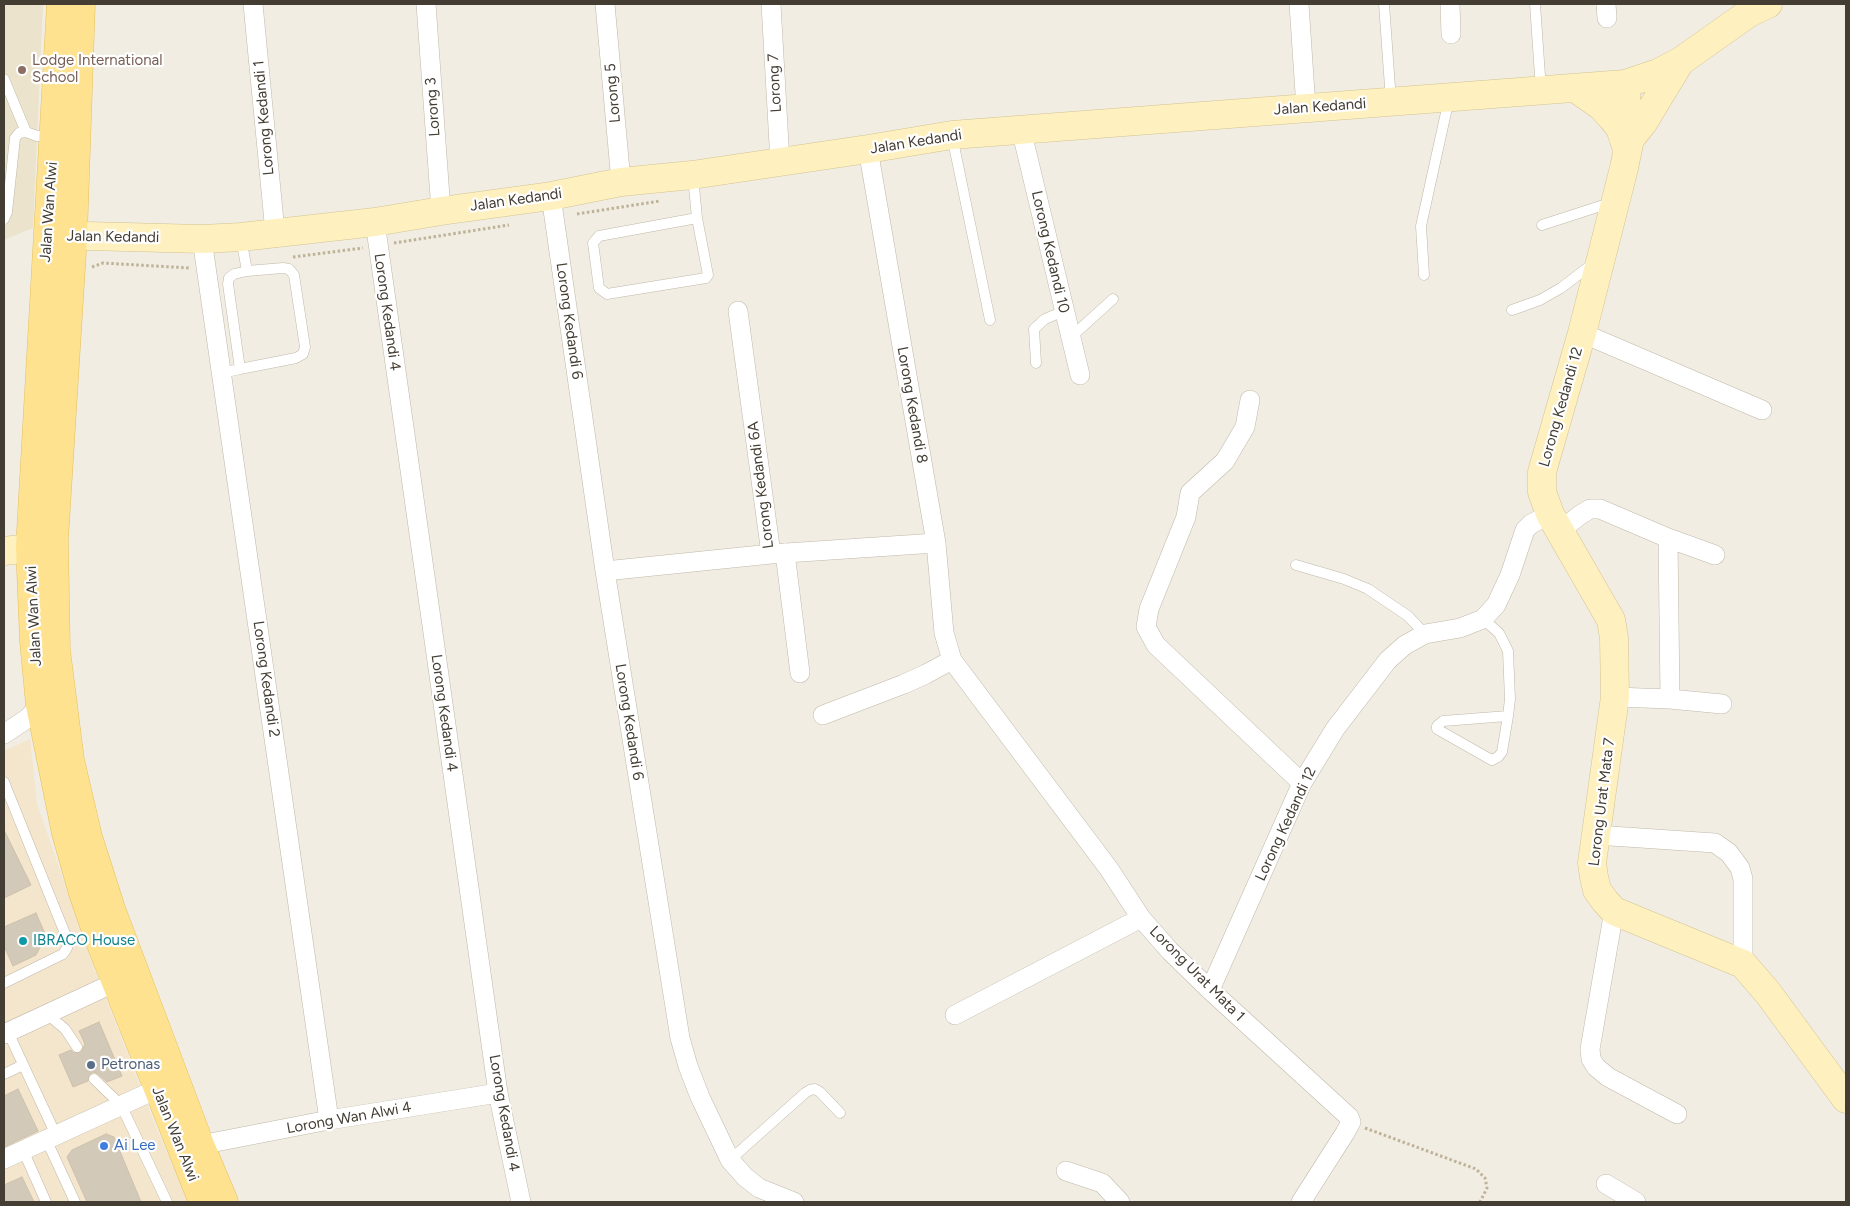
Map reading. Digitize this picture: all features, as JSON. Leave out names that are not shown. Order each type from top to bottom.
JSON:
[{"type":"main road","name":"Jalan Wan Alwi","points":[[61,4],[54,136],[60,235],[71,268],[54,540],[54,592],[56,650],[70,760],[88,837],[110,909],[200,1145],[224,1202]]},
{"type":"main road","name":"Jalan Wan Alwi","points":[[81,4],[30,548],[34,641],[40,705],[66,833],[83,893],[157,1089],[203,1202]]},
{"type":"street","name":"Lorong Kedandi 1","points":[[253,4],[275,232]]},
{"type":"street","name":"Lorong 3","points":[[426,4],[441,211]]},
{"type":"street","name":"Lorong 5","points":[[605,4],[621,182]]},
{"type":"street","name":"Lorong 7","points":[[771,4],[780,162]]},
{"type":"street","points":[[1299,4],[1306,108]]},
{"type":"street","points":[[1450,4],[1451,34]]},
{"type":"street","name":"Jalan Kedandi","points":[[60,235],[202,239],[275,232],[376,234],[441,211],[553,207],[621,182],[694,185],[780,162],[868,150],[952,135],[1625,84],[1658,73],[1681,61],[1754,7]]},
{"type":"street","points":[[1628,148],[1681,61]]},
{"type":"street","name":"Lorong Kedandi 12","points":[[1210,990],[1302,784],[1335,728],[1388,660],[1405,645],[1425,634],[1460,628],[1483,619],[1496,605],[1500,597],[1510,575],[1524,530],[1531,524],[1555,522],[1542,492],[1542,472],[1603,256],[1628,148],[1625,84]]},
{"type":"street","points":[[1576,88],[1601,106],[1620,128],[1628,148]]},
{"type":"street","name":"Lorong Kedandi 10","points":[[1021,129],[1080,375]]},
{"type":"street","name":"Lorong Kedandi 8","points":[[868,150],[936,543],[944,633],[952,660]]},
{"type":"street","name":"Lorong Kedandi 6","points":[[553,207],[605,571],[680,1038],[697,1089],[730,1160],[759,1188],[794,1202]]},
{"type":"street","name":"Lorong Kedandi 4","points":[[376,234],[498,1093],[520,1202]]},
{"type":"street","name":"Lorong Kedandi 2","points":[[202,239],[206,269],[231,371],[329,1120]]},
{"type":"street","name":"Lorong Kedandi 6A","points":[[605,571],[778,553],[738,311]]},
{"type":"street","points":[[1582,333],[1762,410]]},
{"type":"street","points":[[1250,400],[1245,427],[1225,461],[1190,493],[1186,517],[1149,609],[1146,627],[1156,645],[1302,784]]},
{"type":"street","points":[[1555,522],[1590,509],[1600,509],[1668,538],[1715,555]]},
{"type":"street","name":"Lorong Urat Mata 7","points":[[1555,522],[1610,620],[1614,638],[1615,697],[1592,863],[1597,890],[1614,911],[1743,964],[1768,993],[1846,1100]]},
{"type":"street","points":[[1668,538],[1670,699]]},
{"type":"street","points":[[800,673],[778,553],[936,543]]},
{"type":"street","points":[[4,551],[30,548]]},
{"type":"street","points":[[824,715],[911,681],[952,660]]},
{"type":"street","name":"Lorong Urat Mata 1","points":[[952,660],[1109,869],[1141,918],[1210,990],[1349,1117],[1350,1122]]},
{"type":"street","points":[[1615,697],[1670,699],[1722,704]]},
{"type":"street","points":[[4,734],[28,718],[40,705]]},
{"type":"street","points":[[1596,835],[1715,843],[1729,853],[1740,868],[1743,879],[1743,964]]},
{"type":"street","points":[[1614,911],[1590,1049],[1591,1060],[1608,1077],[1676,1114]]},
{"type":"street","points":[[954,1015],[1141,918]]},
{"type":"street","points":[[6,1033],[116,982]]},
{"type":"street","points":[[4,1159],[157,1089]]},
{"type":"street","name":"Lorong Wan Alwi 4","points":[[200,1145],[329,1120],[498,1093]]},
{"type":"street","points":[[1301,1202],[1350,1122]]},
{"type":"street","points":[[1066,1171],[1102,1183],[1120,1202]]},
{"type":"street","points":[[1606,1184],[1636,1202]]},
{"type":"lane","points":[[1384,4],[1392,102]]},
{"type":"lane","points":[[1535,4],[1541,91]]},
{"type":"lane","points":[[4,79],[26,132]]},
{"type":"lane","points":[[1424,275],[1421,226],[1450,98]]},
{"type":"lane","points":[[4,219],[7,212],[7,193],[15,138],[19,133],[26,132],[37,136],[54,136]]},
{"type":"lane","points":[[952,135],[990,320]]},
{"type":"lane","points":[[694,185],[697,218],[708,275],[706,278],[607,294],[599,288],[593,243],[599,236],[697,218]]},
{"type":"lane","points":[[1542,225],[1616,201]]},
{"type":"lane","points":[[241,236],[247,271]]},
{"type":"lane","points":[[1512,310],[1540,300],[1561,288],[1603,256]]},
{"type":"lane","points":[[289,269],[294,275],[305,347],[303,354],[296,358],[231,371],[229,278],[234,274],[247,271],[289,269]]},
{"type":"lane","points":[[1070,338],[1114,299]]},
{"type":"lane","points":[[1036,363],[1034,329],[1045,319],[1064,311]]},
{"type":"lane","points":[[1296,564],[1344,579],[1368,589],[1408,616],[1425,634]]},
{"type":"lane","points":[[1483,619],[1499,633],[1508,651],[1510,699],[1508,716],[1502,752],[1492,760],[1440,732],[1437,726],[1443,721],[1508,716]]},
{"type":"lane","points":[[4,782],[68,941],[67,948],[63,954],[4,983]]},
{"type":"lane","points":[[47,1014],[58,1022],[77,1047]]},
{"type":"lane","points":[[6,1033],[23,1065],[75,1202]]},
{"type":"lane","points":[[4,1074],[23,1065]]},
{"type":"lane","points":[[94,1078],[121,1105],[167,1202]]},
{"type":"lane","points":[[730,1160],[810,1090],[815,1089],[820,1092],[840,1113]]},
{"type":"lane","points":[[23,1150],[46,1202]]},
{"type":"path","points":[[553,207],[694,185]]},
{"type":"path","points":[[284,259],[376,234],[515,224]]},
{"type":"path","points":[[71,268],[89,269],[103,263],[206,269]]},
{"type":"path","points":[[1350,1122],[1476,1169],[1485,1178],[1487,1188],[1480,1202]]},
{"type":"shaded area","name":"Lodge International School","points":[[4,4],[43,4],[33,228],[4,240]]},
{"type":"shaded area","points":[[30,739],[37,804],[96,973],[156,1127],[189,1202],[4,1202],[4,751]]},
{"type":"building","points":[[4,830],[31,885],[4,898]]},
{"type":"building","name":"IBRACO House","points":[[36,913],[46,936],[36,955],[13,966],[4,946],[4,927]]},
{"type":"building","name":"Petronas","points":[[99,1022],[122,1076],[107,1082],[93,1072],[89,1075],[88,1081],[73,1087],[59,1055],[71,1050],[74,1053],[81,1052],[85,1044],[79,1031]]},
{"type":"building","points":[[18,1089],[38,1131],[4,1147],[4,1096]]},
{"type":"building","points":[[106,1134],[114,1137],[141,1202],[87,1202],[67,1157],[72,1150]]},
{"type":"building","points":[[22,1177],[34,1202],[4,1202],[4,1185]]},
{"type":"place","name":"Lodge International School","points":[[22,70]]},
{"type":"place","name":"IBRACO House","points":[[23,941]]},
{"type":"place","name":"Petronas","points":[[91,1065]]},
{"type":"place","name":"Ai Lee","points":[[104,1146]]}]
